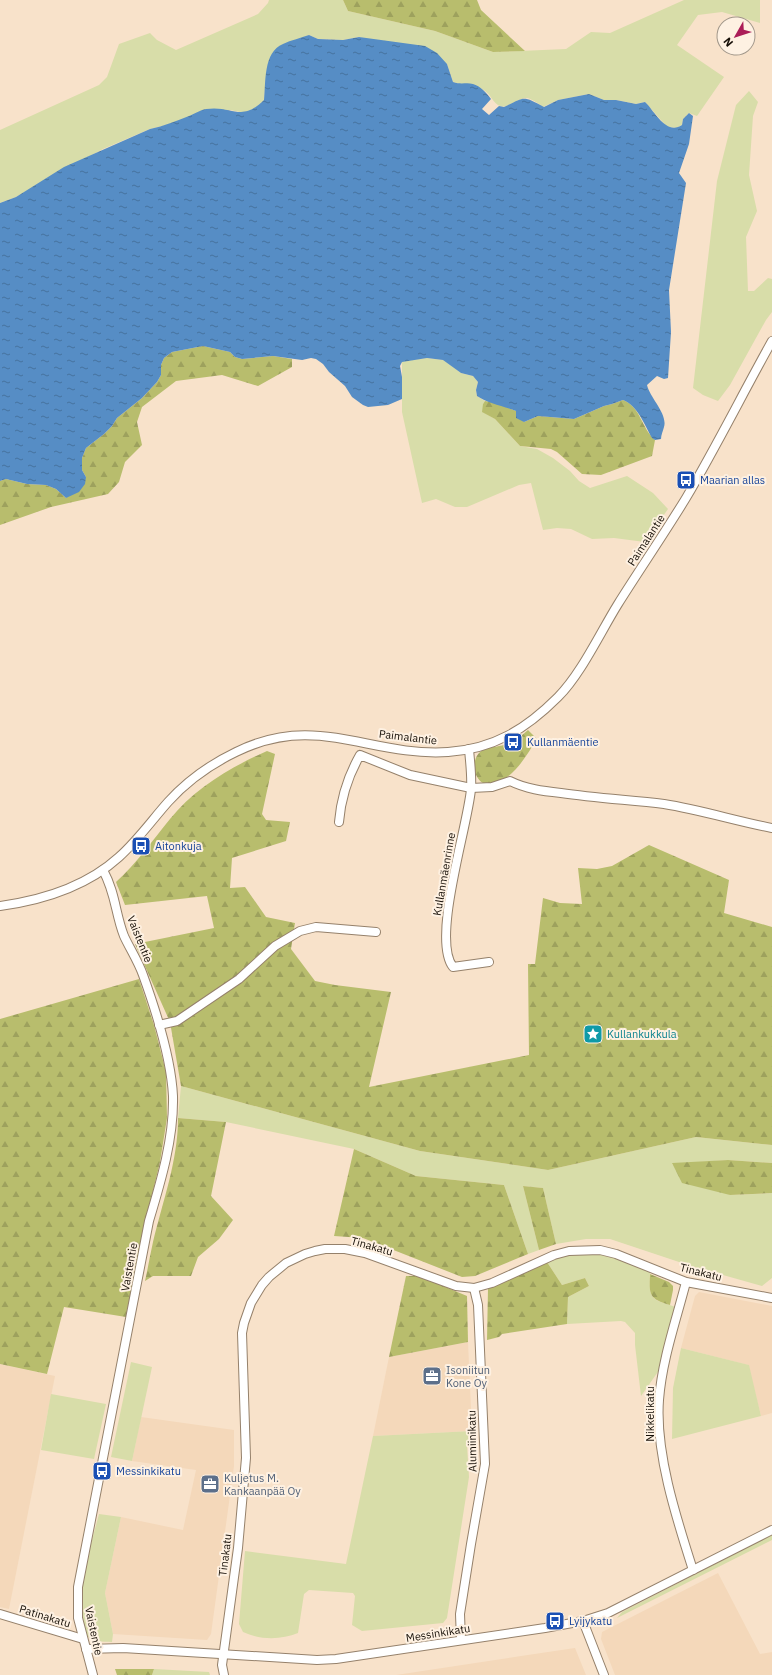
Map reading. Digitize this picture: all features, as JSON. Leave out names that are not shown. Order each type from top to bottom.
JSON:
[{"type":"street","name":"Paimalantie","points":[[0,906],[54,895],[76,886],[103,870],[132,845],[170,800],[190,782],[224,759],[261,741],[288,736],[313,734],[340,737],[382,746],[429,752],[447,752],[494,743],[521,728],[556,698],[574,676],[685,499],[738,406],[772,341]]},
{"type":"street","name":"Kullanmäenrinne","points":[[469,749],[471,788],[448,913],[447,950],[450,962],[453,966],[488,962]]},
{"type":"street","points":[[339,822],[347,784],[352,769],[360,755],[410,775],[471,788],[492,786],[510,781],[529,788],[590,798],[631,800],[702,811],[772,828]]},
{"type":"street","name":"Vaistentie","points":[[93,1675],[77,1608],[78,1587],[82,1559],[131,1320],[149,1221],[160,1182],[172,1123],[173,1097],[169,1062],[159,1025],[142,974],[120,926],[112,889],[103,870]]},
{"type":"street","points":[[159,1025],[177,1021],[239,979],[275,946],[300,931],[316,927],[376,932]]},
{"type":"street","name":"Tinakatu","points":[[224,1675],[222,1666],[223,1654],[238,1548],[246,1458],[242,1333],[246,1312],[262,1285],[277,1269],[295,1258],[315,1251],[335,1248],[365,1253],[456,1286],[474,1288],[492,1283],[554,1255],[570,1251],[600,1250],[616,1254],[686,1282],[772,1298]]},
{"type":"street","name":"Nikkelikatu","points":[[686,1282],[663,1365],[659,1413],[660,1442],[665,1469],[693,1570]]},
{"type":"street","name":"Alumiinikatu","points":[[461,1640],[460,1614],[485,1464],[478,1305],[474,1288]]},
{"type":"street","name":"Messinkikatu","points":[[86,1649],[123,1648],[317,1660],[336,1659],[583,1621],[608,1613],[772,1530]]},
{"type":"street","name":"Patinakatu","points":[[0,1614],[83,1638]]},
{"type":"street","points":[[583,1621],[604,1675]]},
{"type":"shaded area","points":[[699,1292],[772,1306],[772,1413],[761,1416],[748,1365],[681,1348],[695,1296]]},
{"type":"shaded area","points":[[468,1342],[472,1431],[373,1436],[389,1357]]},
{"type":"shaded area","points":[[0,1364],[55,1376],[9,1609],[0,1607]]},
{"type":"shaded area","points":[[141,1417],[234,1430],[234,1466],[211,1634],[207,1640],[113,1634],[105,1593],[121,1517],[183,1530],[196,1470],[132,1461]]},
{"type":"shaded area","points":[[718,1573],[760,1654],[772,1652],[772,1675],[615,1675],[601,1639],[602,1632]]},
{"type":"shaded area","points":[[575,1648],[586,1675],[396,1675],[521,1656]]},
{"type":"green space","points":[[269,0],[343,0],[348,11],[435,31],[493,52],[566,49],[591,32],[610,33],[684,0],[760,0],[760,23],[756,22],[756,16],[736,16],[722,12],[698,15],[677,45],[724,77],[697,116],[689,113],[683,119],[682,125],[677,128],[667,127],[645,102],[636,104],[616,100],[604,100],[589,94],[558,100],[543,107],[533,100],[524,98],[503,107],[496,103],[487,93],[476,86],[453,82],[447,64],[359,37],[343,40],[318,39],[309,35],[267,69],[264,100],[255,109],[245,113],[230,110],[150,129],[103,149],[16,197],[0,203],[0,130],[99,85],[107,77],[119,44],[150,33],[157,40],[176,50],[258,14]]},
{"type":"green space","points":[[343,0],[477,0],[481,10],[525,51],[493,52],[435,31],[348,11]]},
{"type":"green space","points":[[749,91],[758,102],[753,116],[749,175],[757,211],[746,237],[748,291],[754,291],[768,278],[772,279],[772,312],[766,320],[730,385],[718,401],[703,395],[693,388],[717,181],[736,105]]},
{"type":"green space","points":[[203,346],[230,352],[235,357],[242,359],[273,356],[292,359],[292,367],[258,386],[222,375],[176,381],[142,407],[137,422],[142,445],[125,462],[119,482],[108,494],[51,507],[0,525],[0,481],[6,479],[27,484],[46,485],[56,489],[66,498],[86,477],[82,470],[82,458],[86,448],[104,434],[117,418],[142,398],[157,382],[161,375],[161,365],[164,358],[172,352]]},
{"type":"green space","points":[[427,358],[444,360],[461,373],[473,376],[478,382],[476,390],[477,396],[485,401],[483,404],[483,412],[495,419],[520,446],[537,449],[553,458],[570,471],[579,481],[590,488],[627,476],[653,493],[668,509],[645,542],[614,538],[592,539],[571,529],[557,528],[543,530],[531,483],[519,485],[467,507],[455,507],[436,499],[422,503],[402,412],[402,361]]},
{"type":"green space","points":[[623,400],[634,408],[650,435],[655,440],[652,456],[601,475],[582,474],[557,452],[551,449],[520,446],[495,419],[482,412],[485,401],[496,403],[516,411],[524,422],[538,416],[574,419],[604,406]]},
{"type":"green space","points":[[528,730],[537,739],[514,771],[504,779],[494,783],[485,784],[480,781],[475,773],[475,760],[479,753],[486,749],[511,742]]},
{"type":"green space","points":[[267,751],[275,754],[262,814],[266,820],[290,822],[286,841],[232,858],[230,888],[245,887],[266,917],[295,923],[291,949],[315,981],[391,992],[369,1087],[529,1055],[528,964],[535,964],[543,898],[560,903],[582,904],[578,868],[597,869],[612,866],[649,845],[729,880],[724,913],[772,927],[772,1145],[696,1137],[548,1170],[420,1151],[181,1086],[170,1022],[135,944],[214,928],[207,896],[125,905],[116,882],[144,852],[180,808],[202,788],[227,771]]},
{"type":"green space","points":[[139,979],[154,1025],[166,1072],[167,1118],[160,1162],[146,1220],[126,1317],[64,1307],[47,1374],[0,1364],[0,1019]]},
{"type":"green space","points":[[181,1086],[420,1151],[548,1170],[696,1137],[772,1145],[772,1163],[728,1160],[672,1164],[730,1195],[772,1193],[772,1278],[762,1286],[691,1266],[610,1239],[586,1239],[556,1244],[543,1188],[523,1186],[539,1250],[528,1254],[504,1185],[416,1176],[354,1149],[226,1122],[178,1118]]},
{"type":"green space","points":[[178,1118],[226,1122],[211,1196],[233,1220],[219,1239],[198,1257],[191,1276],[153,1276],[145,1281],[153,1242],[173,1165],[176,1150]]},
{"type":"green space","points":[[354,1149],[416,1176],[504,1185],[528,1254],[475,1276],[462,1277],[363,1238],[334,1236]]},
{"type":"green space","points":[[728,1160],[772,1163],[772,1193],[730,1195],[682,1183],[672,1163]]},
{"type":"green space","points":[[523,1186],[543,1188],[556,1244],[539,1250]]},
{"type":"green space","points":[[597,1254],[614,1258],[650,1272],[650,1288],[653,1297],[656,1300],[676,1307],[662,1366],[641,1396],[635,1333],[625,1322],[621,1321],[567,1324],[568,1297],[589,1286],[585,1278],[562,1285],[547,1262],[568,1255]]},
{"type":"green space","points":[[547,1262],[562,1285],[585,1278],[589,1286],[568,1297],[567,1324],[502,1334],[499,1337],[487,1340],[488,1288]]},
{"type":"green space","points":[[650,1274],[669,1282],[673,1286],[670,1305],[658,1301],[652,1295],[650,1291]]},
{"type":"green space","points":[[406,1276],[419,1276],[467,1296],[468,1342],[389,1357]]},
{"type":"green space","points":[[681,1348],[749,1365],[761,1416],[672,1439],[673,1388]]},
{"type":"green space","points":[[131,1362],[152,1367],[132,1461],[111,1457]]},
{"type":"green space","points":[[51,1394],[106,1404],[94,1459],[41,1450]]},
{"type":"green space","points":[[472,1431],[467,1445],[469,1477],[447,1618],[443,1623],[362,1631],[352,1625],[355,1596],[353,1593],[309,1590],[304,1594],[298,1633],[278,1638],[263,1638],[243,1632],[239,1624],[245,1551],[346,1564],[373,1436]]},
{"type":"green space","points":[[99,1514],[121,1517],[105,1593],[113,1634],[112,1642],[91,1639],[84,1629],[81,1615],[83,1579]]},
{"type":"green space","points":[[772,1535],[772,1540],[617,1618],[622,1612]]},
{"type":"green space","points":[[115,1669],[154,1669],[152,1675],[117,1675]]},
{"type":"green space","points":[[154,1669],[209,1672],[210,1675],[152,1675]]},
{"type":"water","points":[[309,35],[318,39],[343,40],[359,37],[425,46],[437,53],[447,64],[453,82],[473,84],[485,92],[491,99],[482,109],[489,115],[499,106],[504,107],[520,99],[527,99],[544,107],[558,100],[589,94],[604,100],[616,100],[636,104],[645,102],[662,122],[671,127],[682,125],[683,119],[689,113],[693,116],[689,144],[679,173],[686,183],[669,290],[671,332],[668,378],[664,379],[657,376],[647,385],[661,411],[665,422],[661,439],[655,440],[652,438],[637,411],[633,406],[623,400],[604,406],[574,419],[538,416],[524,422],[516,418],[516,411],[490,403],[477,396],[476,390],[478,382],[473,376],[461,373],[443,360],[427,358],[402,362],[400,366],[402,377],[402,399],[388,405],[368,407],[352,397],[345,386],[316,359],[311,358],[302,360],[273,356],[242,359],[235,357],[230,352],[203,346],[172,352],[164,358],[161,365],[161,375],[157,382],[142,398],[117,418],[104,434],[86,448],[82,458],[82,470],[86,477],[85,484],[79,492],[66,498],[56,489],[46,485],[27,484],[6,479],[0,481],[0,203],[16,197],[64,167],[150,129],[206,109],[215,108],[236,112],[249,111],[264,100],[267,69],[272,54],[283,44]]},
{"type":"place","name":"Maarian allas","points":[[686,480]]},
{"type":"place","name":"Kullanmäentie","points":[[513,742]]},
{"type":"place","name":"Aitonkuja","points":[[141,846]]},
{"type":"place","name":"Kullankukkula","points":[[593,1034]]},
{"type":"place","name":"Isoniitun Kone Oy","points":[[432,1376]]},
{"type":"place","name":"Messinkikatu","points":[[102,1471]]},
{"type":"place","name":"Kuljetus M. Kankaanpää Oy","points":[[210,1484]]},
{"type":"place","name":"Lyijykatu","points":[[555,1621]]}]
